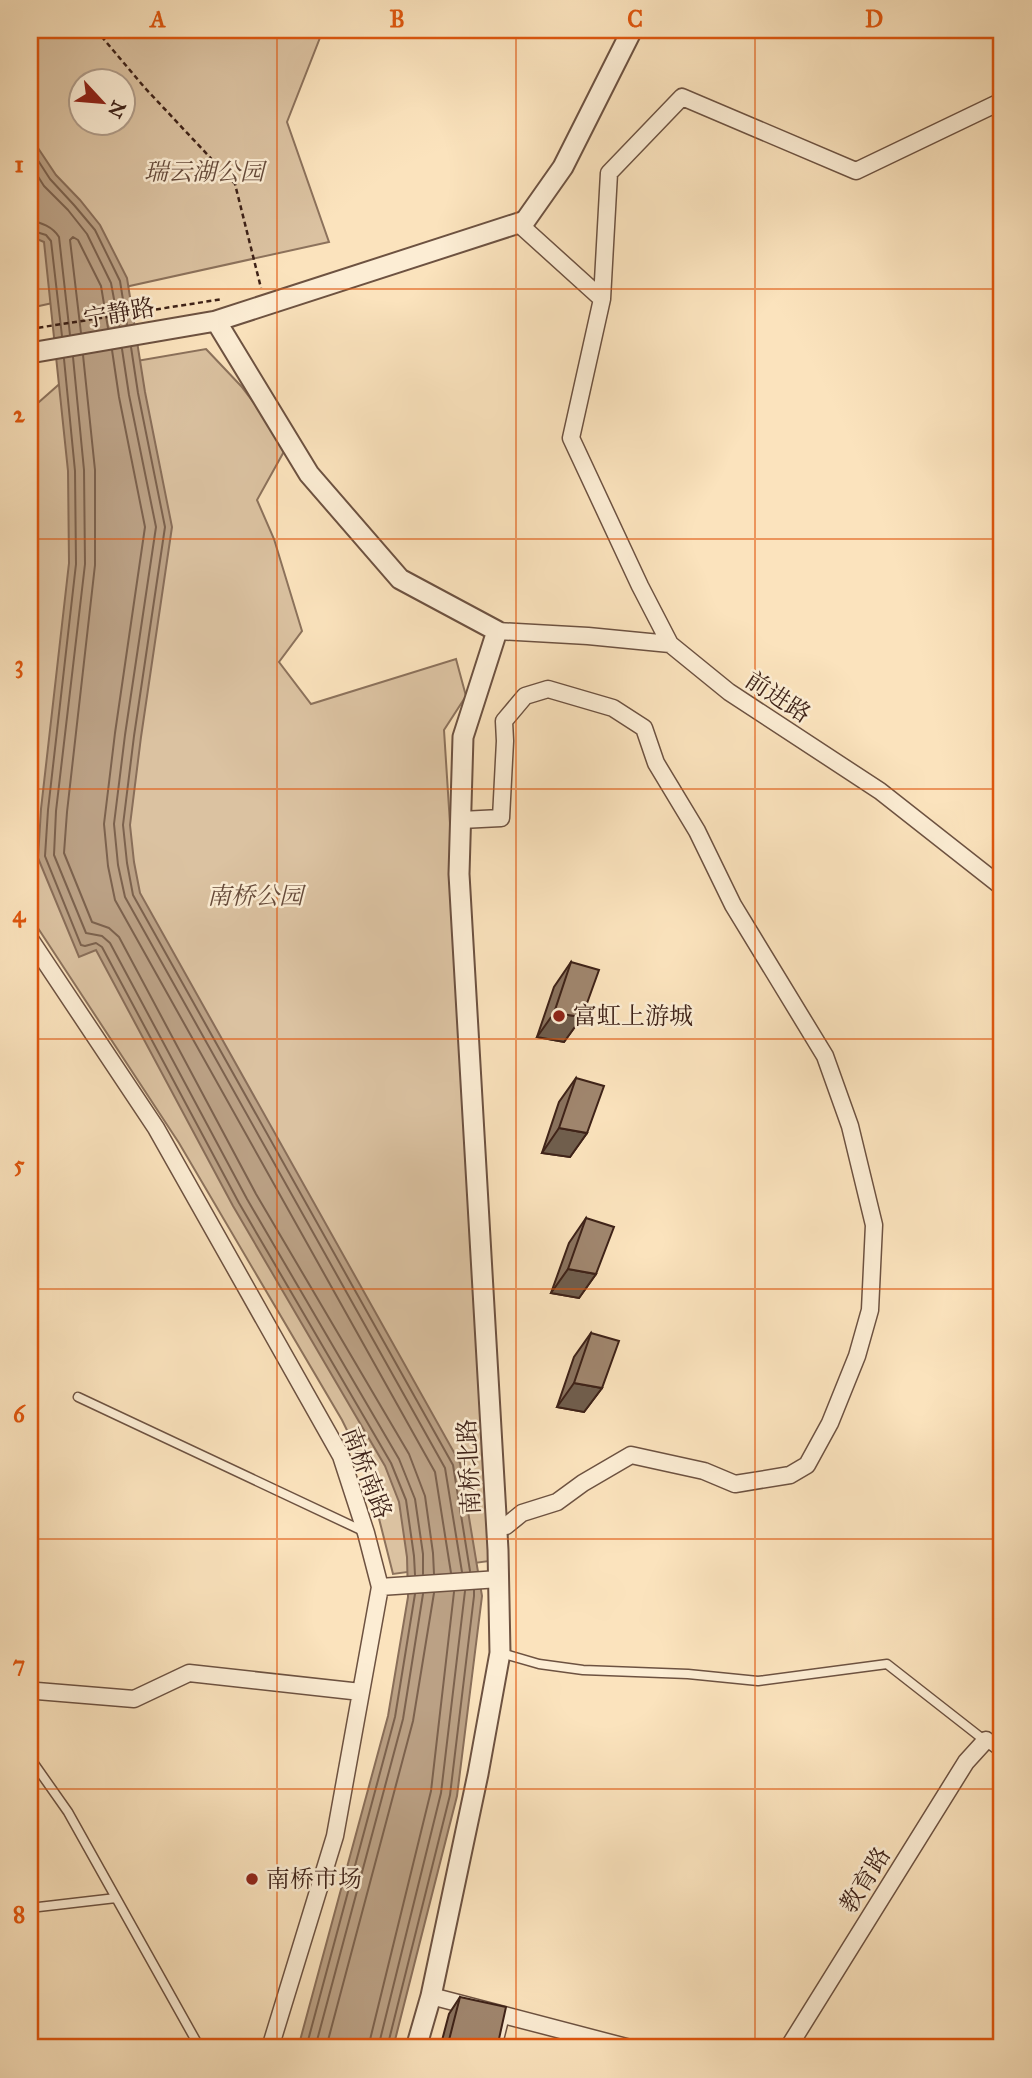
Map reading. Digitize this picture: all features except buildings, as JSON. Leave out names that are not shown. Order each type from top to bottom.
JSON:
[{"type":"street","points":[[518,223],[526,221],[564,167],[632,30]]},
{"type":"street","points":[[670,644],[571,438],[602,299],[610,173],[682,97],[856,171],[1002,101]]},
{"type":"street","points":[[518,223],[602,299]]},
{"type":"street","name":"宁静路","points":[[30,353],[216,321],[518,223]]},
{"type":"street","points":[[216,321],[309,474],[400,579],[497,631],[670,644]]},
{"type":"street","name":"南桥北路","points":[[416,2048],[431,1996],[478,1774],[500,1653],[498,1550],[459,874],[463,737],[497,631]]},
{"type":"street","name":"前进路","points":[[670,644],[729,692],[880,791],[1002,887]]},
{"type":"street","points":[[461,820],[501,818],[504,721],[525,695],[548,689],[613,708],[644,728],[656,763],[697,831],[733,905],[825,1056],[850,1126],[874,1224],[870,1310],[857,1356],[830,1423],[807,1465],[790,1475],[735,1485],[704,1471],[631,1455],[556,1502],[522,1513],[506,1526]]},
{"type":"street","name":"南桥南路","points":[[30,939],[156,1128],[341,1455],[380,1587],[335,1836],[270,2048]]},
{"type":"street","points":[[380,1587],[499,1579]]},
{"type":"street","points":[[30,1694],[37,1691],[134,1699],[189,1673],[361,1692]]},
{"type":"street","name":"教育路","points":[[788,2048],[966,1762],[986,1740]]},
{"type":"street","points":[[431,1996],[630,2048]]},
{"type":"lane","points":[[78,1397],[366,1533]]},
{"type":"lane","points":[[498,1550],[506,1526]]},
{"type":"lane","points":[[500,1653],[539,1664],[583,1670],[688,1674],[758,1681],[887,1664],[1002,1754]]},
{"type":"lane","points":[[30,1758],[68,1812],[200,2048]]},
{"type":"lane","points":[[30,1908],[116,1898]]},
{"type":"lane","points":[[497,2048],[505,2016]]},
{"type":"path","points":[[96,30],[145,88],[235,184],[262,294]]},
{"type":"path","points":[[30,329],[224,299]]},
{"type":"green space","name":"瑞云湖公园","points":[[30,30],[323,30],[287,122],[329,242],[30,308]]},
{"type":"green space","name":"南桥公园","points":[[206,349],[241,386],[287,446],[257,500],[274,539],[302,631],[279,662],[311,704],[456,659],[466,696],[444,730],[497,1560],[393,1574],[367,1471],[342,1420],[179,1143],[30,916],[30,410],[73,372]]},
{"type":"water","points":[[30,136],[56,175],[100,225],[127,278],[145,392],[172,527],[130,825],[140,893],[460,1463],[482,1596],[457,1796],[393,2048],[298,2048],[388,1716],[408,1597],[407,1557],[399,1502],[385,1466],[233,1206],[96,950],[79,957],[38,858],[41,809],[69,563],[68,471],[44,242],[30,236]]},
{"type":"place","name":"富虹上游城","points":[[559,1016]]},
{"type":"place","name":"南桥市场","points":[[252,1879]]}]
